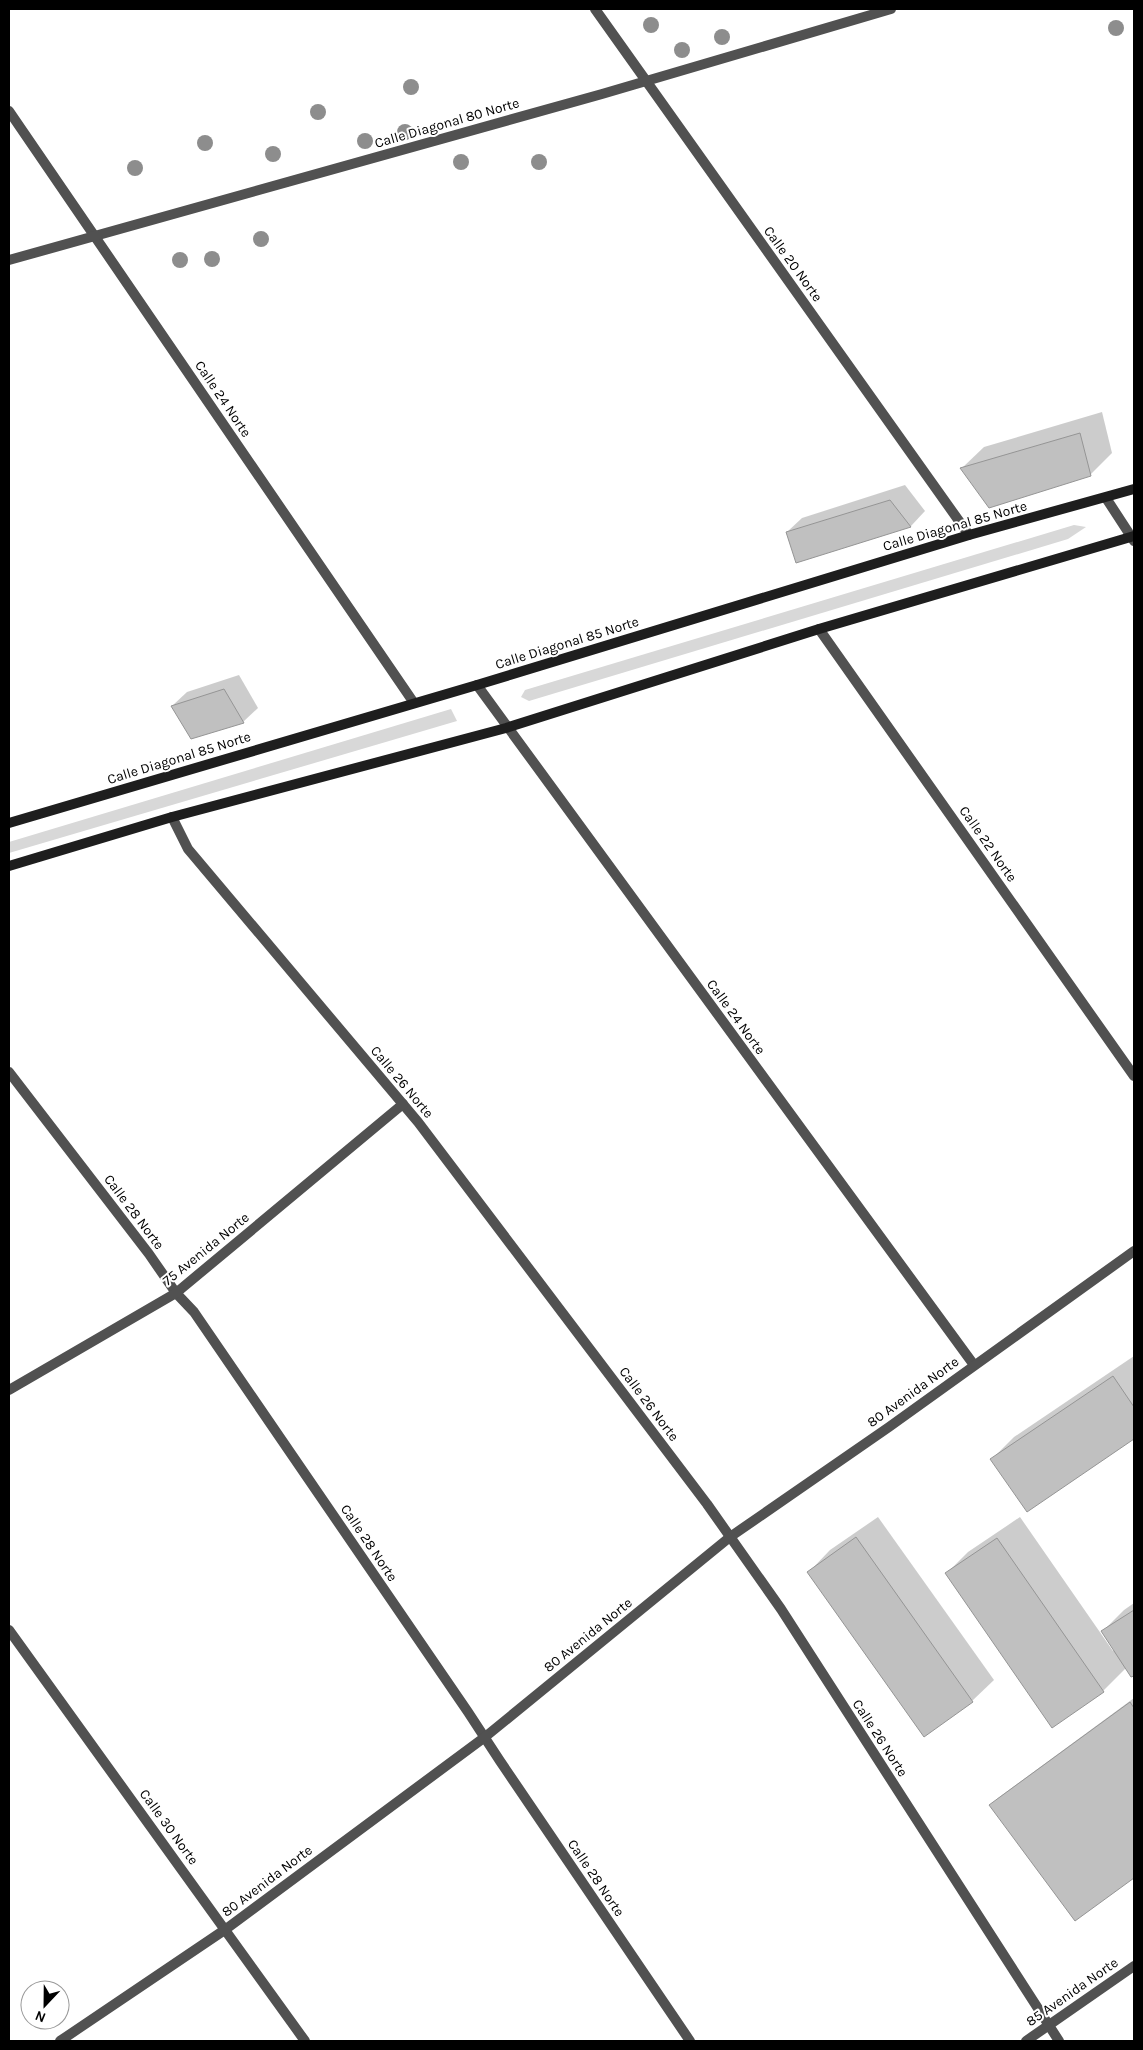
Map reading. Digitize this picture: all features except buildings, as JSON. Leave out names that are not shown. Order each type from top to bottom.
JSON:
[{"type":"main road","name":"Calle Diagonal 85 Norte","points":[[9,823],[476,685],[969,535],[1134,489]]},
{"type":"main road","points":[[9,866],[172,817],[506,728],[819,629],[1133,538]]},
{"type":"street","name":"Calle 20 Norte","points":[[595,9],[969,535]]},
{"type":"street","name":"Calle Diagonal 80 Norte","points":[[9,260],[892,9]]},
{"type":"street","name":"Calle 24 Norte","points":[[9,111],[414,703]]},
{"type":"street","points":[[1106,498],[1133,538]]},
{"type":"street","name":"Calle 22 Norte","points":[[819,629],[1134,1076]]},
{"type":"street","name":"Calle 24 Norte","points":[[476,685],[974,1365]]},
{"type":"street","name":"Calle 26 Norte","points":[[172,817],[188,849],[418,1122],[707,1504],[781,1609],[1059,2041]]},
{"type":"street","name":"Calle 28 Norte","points":[[9,1072],[149,1254],[176,1293],[194,1312],[485,1737],[690,2041]]},
{"type":"street","name":"75 Avenida Norte","points":[[9,1390],[176,1293],[403,1104]]},
{"type":"street","name":"80 Avenida Norte","points":[[60,2041],[226,1929],[485,1737],[730,1537],[889,1427],[1134,1251]]},
{"type":"street","name":"Calle 30 Norte","points":[[9,1630],[306,2041]]},
{"type":"street","name":"85 Avenida Norte","points":[[1026,2041],[1134,1966]]},
{"type":"shaded area","points":[[1074,525],[1086,527],[1068,539],[529,701],[521,697],[525,690]]},
{"type":"shaded area","points":[[451,709],[457,721],[9,853],[9,842]]}]
